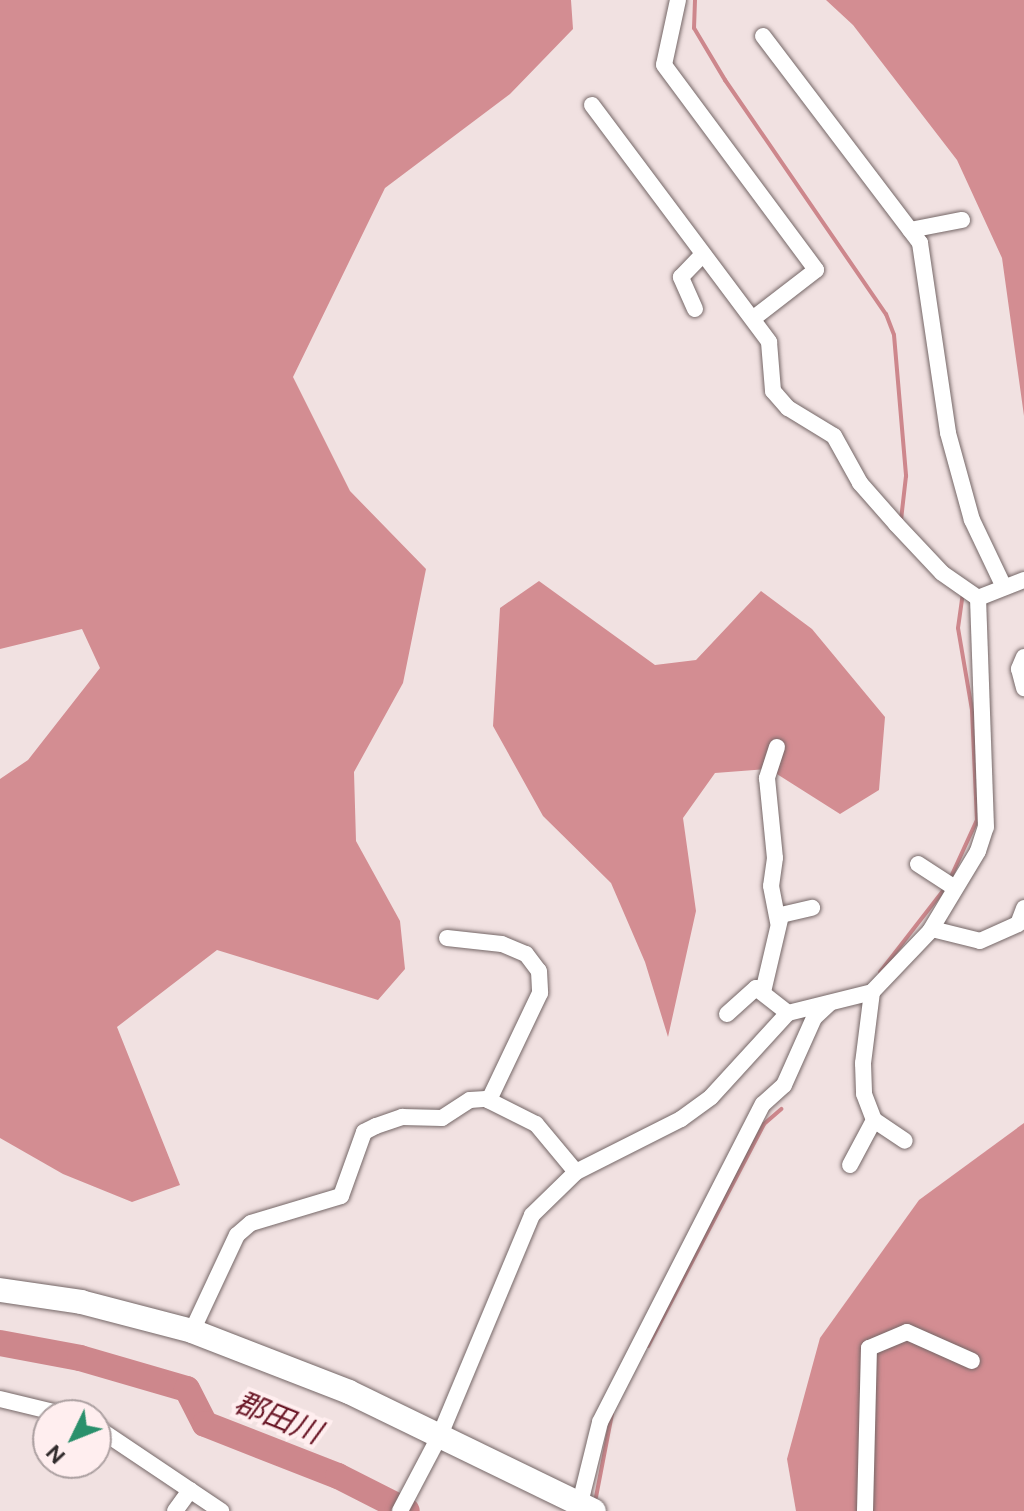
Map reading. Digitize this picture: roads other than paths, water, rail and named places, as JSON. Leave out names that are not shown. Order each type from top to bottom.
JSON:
[{"type":"street","points":[[678,0],[664,65],[816,270],[754,318]]},
{"type":"street","points":[[763,36],[920,243],[948,433],[972,520],[1003,585]]},
{"type":"street","points":[[592,105],[701,256],[754,318],[769,342],[773,391],[788,408],[834,436],[860,483],[896,524],[942,573],[978,598]]},
{"type":"street","points":[[910,230],[962,220]]},
{"type":"street","points":[[695,309],[681,277],[701,256]]},
{"type":"street","points":[[978,598],[1003,585],[1024,580]]},
{"type":"street","points":[[400,1511],[425,1458],[440,1435],[518,1241],[532,1215],[576,1172],[691,1112],[788,1013],[872,992],[932,929],[948,885],[986,827],[978,598]]},
{"type":"street","points":[[1024,657],[1019,669],[1024,688]]},
{"type":"street","points":[[777,747],[767,778],[778,922]]},
{"type":"street","points":[[918,864],[948,885]]},
{"type":"street","points":[[763,992],[781,915],[812,908]]},
{"type":"street","points":[[1003,935],[1018,924],[1024,908]]},
{"type":"street","points":[[932,929],[980,941],[1024,934]]},
{"type":"street","points":[[447,938],[502,944],[526,954],[539,971],[540,993],[489,1100]]},
{"type":"street","points":[[727,1014],[756,988],[788,1013]]},
{"type":"street","points":[[872,992],[863,1063],[864,1094],[874,1120],[905,1141]]},
{"type":"street","points":[[0,1290],[81,1302],[192,1331],[349,1392],[587,1507],[600,1422],[763,1104],[784,1085],[814,1018],[831,1002]]},
{"type":"street","points":[[192,1331],[237,1235],[251,1223],[341,1196],[364,1132],[402,1117],[442,1118],[470,1100],[489,1100],[536,1124],[576,1172]]},
{"type":"street","points":[[850,1165],[874,1120]]},
{"type":"street","points":[[865,1511],[869,1348],[907,1332],[972,1361]]},
{"type":"street","points":[[0,1399],[32,1407]]},
{"type":"street","points":[[112,1438],[221,1511]]},
{"type":"street","points":[[175,1511],[190,1490]]},
{"type":"waterway","points":[[695,0],[694,28],[725,80],[886,314],[894,335],[906,476],[901,520]]},
{"type":"waterway","points":[[950,879],[977,820],[972,710],[958,628],[963,593]]},
{"type":"waterway","points":[[880,972],[946,887]]},
{"type":"waterway","points":[[648,1346],[764,1124],[781,1109]]},
{"type":"waterway","name":"郡田川","points":[[0,1343],[80,1358],[187,1389],[205,1424],[338,1476],[407,1511]]},
{"type":"waterway","points":[[596,1497],[612,1414]]}]
